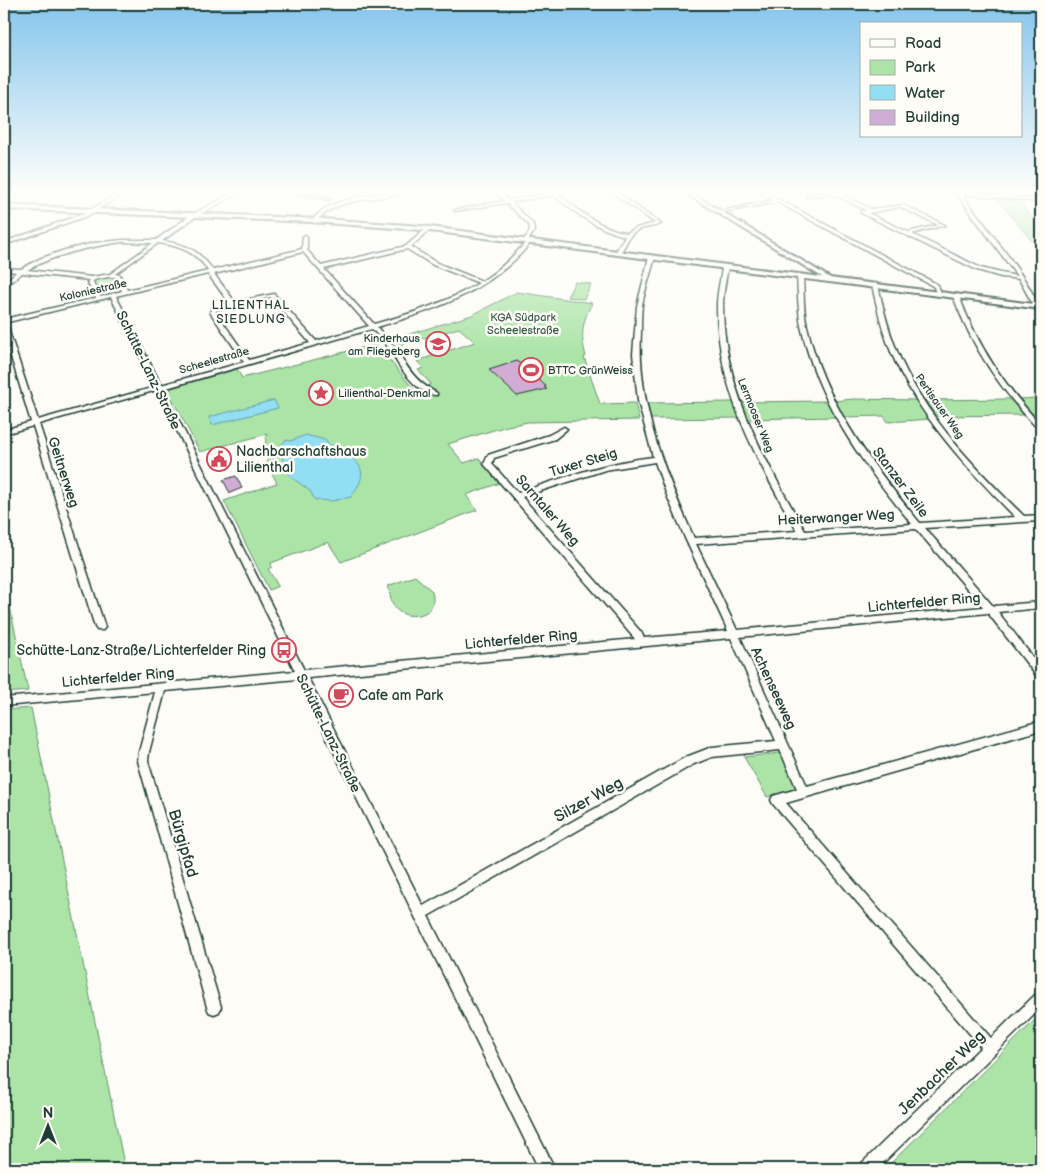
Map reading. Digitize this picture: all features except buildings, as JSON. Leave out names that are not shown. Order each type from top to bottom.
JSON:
[{"type":"main road","points":[[563,246],[1039,306]]},
{"type":"street","points":[[4,285],[20,271],[56,255],[91,246]]},
{"type":"street","points":[[4,269],[92,279],[112,274],[153,246]]},
{"type":"street","points":[[178,246],[193,251],[202,260],[233,304]]},
{"type":"street","points":[[304,246],[304,250],[373,326],[397,354],[399,361],[414,378],[425,390],[435,394]]},
{"type":"street","points":[[320,268],[408,248],[410,246]]},
{"type":"street","name":"Scheelestraße","points":[[4,432],[440,305],[483,283],[513,261],[524,246]]},
{"type":"street","points":[[618,253],[622,246]]},
{"type":"street","points":[[776,246],[824,274],[829,280]]},
{"type":"street","points":[[861,246],[936,286],[938,293]]},
{"type":"street","points":[[930,246],[979,269],[1022,278]]},
{"type":"street","points":[[998,246],[1022,278],[1039,306],[1041,314]]},
{"type":"street","points":[[408,248],[435,264],[483,283]]},
{"type":"street","name":"Koloniestraße","points":[[4,323],[99,298],[304,250]]},
{"type":"street","name":"Achenseeweg","points":[[652,257],[638,304],[635,340],[636,369],[643,416],[657,459],[804,792]]},
{"type":"street","name":"Lermooser Weg","points":[[726,266],[720,292],[719,318],[722,350],[730,380],[739,408],[765,466],[802,533]]},
{"type":"street","points":[[112,274],[118,276],[125,292]]},
{"type":"street","name":"Stanzer Zeile","points":[[800,276],[800,303],[810,351],[831,401],[864,457],[916,526],[991,610],[1041,675]]},
{"type":"street","points":[[92,279],[90,282],[99,298]]},
{"type":"street","name":"Pertisauer Weg","points":[[875,286],[879,311],[888,339],[914,388],[937,423],[964,456],[1022,519]]},
{"type":"street","name":"Schütte-Lanz-Straße","points":[[112,295],[547,1169]]},
{"type":"street","points":[[247,362],[213,311],[269,295],[275,296],[314,343]]},
{"type":"street","points":[[956,296],[966,325],[983,356],[1005,389],[1041,429]]},
{"type":"street","name":"Geitnerweg","points":[[4,323],[100,628]]},
{"type":"street","name":"Sarntaler Weg","points":[[564,429],[552,437],[489,459],[488,464],[638,635],[641,642]]},
{"type":"street","name":"Tuxer Steig","points":[[518,496],[596,469],[632,461],[657,459]]},
{"type":"street","name":"Heiterwanger Weg","points":[[692,540],[1041,518]]},
{"type":"street","name":"Lichterfelder Ring","points":[[4,702],[1041,605]]},
{"type":"street","name":"Bürgipfad","points":[[161,686],[143,761],[214,1007]]},
{"type":"street","points":[[991,1048],[777,800],[1041,725]]},
{"type":"street","name":"Silzer Weg","points":[[420,914],[690,760],[712,752],[784,745]]},
{"type":"street","name":"Jenbacher Weg","points":[[866,1169],[1041,999]]},
{"type":"green space","points":[[1036,246],[1041,246],[1041,252]]},
{"type":"green space","points":[[115,277],[121,289],[116,293],[99,294],[93,283],[95,280]]},
{"type":"green space","points":[[575,282],[591,284],[584,299],[567,297]]},
{"type":"green space","name":"KGA Südpark Scheelestraße","points":[[517,292],[592,303],[583,329],[586,356],[584,357],[600,404],[635,403],[639,420],[528,422],[507,426],[448,444],[464,463],[479,458],[500,483],[466,495],[477,510],[341,562],[328,542],[271,563],[272,567],[268,569],[278,586],[269,590],[224,501],[277,483],[269,466],[266,453],[267,434],[200,452],[168,391],[172,388],[237,369],[242,378],[376,344],[417,393],[431,384],[418,370],[423,368],[417,361],[475,342],[459,328],[400,345],[393,339],[472,315]]},
{"type":"green space","points":[[1041,398],[1041,415],[1033,415],[1018,399]]},
{"type":"green space","points":[[853,399],[917,400],[931,419],[888,422],[884,416],[844,417],[835,401]]},
{"type":"green space","points":[[1009,399],[1024,415],[936,416],[925,400]]},
{"type":"green space","points":[[827,401],[835,417],[747,419],[741,402]]},
{"type":"green space","points":[[733,402],[739,418],[651,419],[647,403]]},
{"type":"green space","points":[[415,576],[432,591],[433,601],[428,611],[424,613],[419,615],[404,614],[396,609],[388,586]]},
{"type":"green space","points":[[4,580],[28,691],[4,693]]},
{"type":"green space","points":[[31,708],[125,1169],[4,1169],[4,710]]},
{"type":"green space","points":[[780,753],[784,757],[796,782],[793,790],[767,797],[744,757]]},
{"type":"green space","points":[[1041,1014],[1041,1169],[885,1169]]},
{"type":"water","points":[[274,400],[278,408],[212,425],[209,417]]},
{"type":"water","points":[[306,435],[325,440],[329,445],[343,448],[359,465],[362,474],[361,478],[351,497],[332,501],[315,500],[310,491],[290,476],[281,455],[281,445],[286,440],[290,441]]},
{"type":"place","name":"Kinderhaus am Fliegeberg","points":[[438,344]]},
{"type":"place","name":"BTTC GrünWeiss","points":[[531,370]]},
{"type":"place","name":"Lilienthal-Denkmal","points":[[321,393]]},
{"type":"place","name":"Nachbarschaftshaus Lilienthal","points":[[219,459]]},
{"type":"place","name":"Schütte-Lanz-Straße/Lichterfelder Ring","points":[[284,650]]},
{"type":"place","name":"Cafe am Park","points":[[341,695]]},
{"type":"district","name":"LILIENTHAL SIEDLUNG","points":[[251,312]]}]
